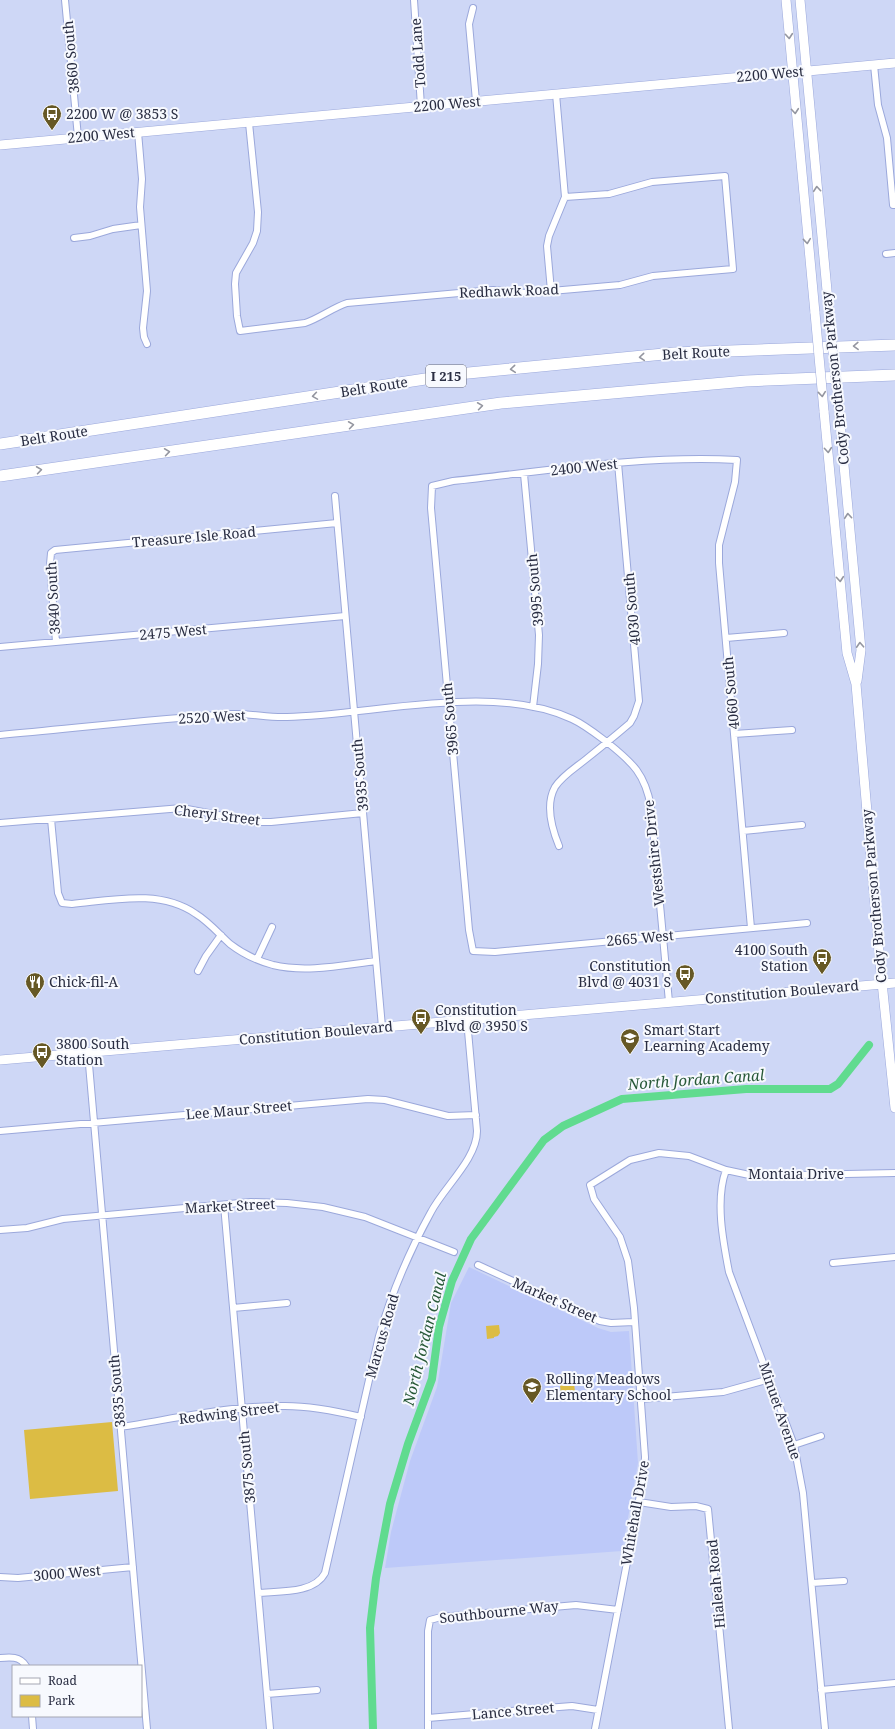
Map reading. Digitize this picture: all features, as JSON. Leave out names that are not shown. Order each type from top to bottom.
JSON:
[{"type":"highway","name":"Belt Route","points":[[0,444],[458,374],[674,354],[860,346],[895,346]]},
{"type":"highway","points":[[0,476],[501,403],[746,381],[895,375]]},
{"type":"main road","name":"Cody Brotherson Parkway","points":[[786,0],[847,653],[856,684],[882,984],[895,1108]]},
{"type":"main road","name":"Cody Brotherson Parkway","points":[[800,0],[861,650],[856,684]]},
{"type":"main road","name":"2200 West","points":[[0,145],[895,63]]},
{"type":"main road","name":"Constitution Boulevard","points":[[0,1060],[895,983]]},
{"type":"street","name":"3860 South","points":[[66,0],[78,137]]},
{"type":"street","name":"Todd Lane","points":[[414,0],[421,106]]},
{"type":"street","points":[[473,8],[469,24],[476,101]]},
{"type":"street","points":[[874,65],[878,105],[887,138],[893,205],[895,205]]},
{"type":"street","points":[[551,291],[548,246],[549,236],[565,197],[556,94]]},
{"type":"street","name":"Redhawk Road","points":[[249,122],[258,212],[257,231],[253,243],[236,273],[235,290],[240,331],[305,323],[315,320],[335,307],[347,303],[493,290],[526,293],[620,285],[653,276],[733,269],[725,176],[652,182],[609,194],[565,197]]},
{"type":"street","points":[[138,132],[142,179],[140,207],[141,225],[147,291],[143,328],[144,337],[147,344]]},
{"type":"street","points":[[74,238],[90,236],[113,229],[141,225]]},
{"type":"street","points":[[886,254],[895,253]]},
{"type":"street","name":"2400 West","points":[[432,486],[453,481],[618,463],[712,459],[737,460]]},
{"type":"street","name":"4060 South","points":[[737,460],[735,482],[719,545],[718,563],[726,638],[751,928]]},
{"type":"street","name":"4030 South","points":[[559,846],[553,832],[550,813],[551,800],[555,788],[561,779],[630,723],[639,701],[618,463]]},
{"type":"street","name":"3995 South","points":[[524,474],[539,642],[533,707]]},
{"type":"street","name":"3965 South","points":[[432,486],[431,508],[469,930],[473,952]]},
{"type":"street","name":"3935 South","points":[[335,496],[382,1027]]},
{"type":"street","name":"Treasure Isle Road","points":[[51,553],[60,549],[337,523]]},
{"type":"street","name":"3840 South","points":[[51,553],[50,564],[56,642]]},
{"type":"street","name":"2475 West","points":[[0,647],[345,616]]},
{"type":"street","points":[[726,638],[784,633]]},
{"type":"street","name":"Westshire Drive","points":[[449,703],[489,702],[546,710],[573,720],[590,730],[607,742],[635,766],[649,795],[669,1002]]},
{"type":"street","name":"2520 West","points":[[0,735],[233,714],[288,718],[449,703]]},
{"type":"street","points":[[734,734],[792,730]]},
{"type":"street","name":"Cheryl Street","points":[[0,824],[182,808],[255,822],[270,822],[363,813]]},
{"type":"street","points":[[51,819],[58,894],[62,903],[72,904],[148,898],[181,905],[196,913],[236,947],[257,959],[274,965],[291,968],[376,961]]},
{"type":"street","points":[[743,831],[802,825]]},
{"type":"street","name":"2665 West","points":[[473,952],[495,952],[807,923]]},
{"type":"street","points":[[257,959],[272,928]]},
{"type":"street","points":[[198,971],[206,956],[221,935]]},
{"type":"street","name":"Marcus Road","points":[[258,1593],[306,1588],[316,1583],[323,1577],[326,1569],[379,1336],[394,1290],[432,1210],[473,1149],[477,1136],[467,1020]]},
{"type":"street","name":"3835 South","points":[[88,1053],[141,1665]]},
{"type":"street","name":"Lee Maur Street","points":[[0,1131],[368,1099],[385,1100],[448,1116],[476,1115]]},
{"type":"street","name":"Montaia Drive","points":[[590,1185],[630,1160],[659,1153],[689,1156],[744,1175],[765,1176],[895,1173]]},
{"type":"street","name":"Minuet Avenue","points":[[726,1170],[720,1196],[725,1253],[729,1272],[794,1445],[804,1493],[825,1729]]},
{"type":"street","name":"Whitehall Drive","points":[[590,1185],[594,1199],[616,1230],[626,1252],[631,1277],[645,1457],[639,1502],[595,1729]]},
{"type":"street","name":"Market Street","points":[[0,1230],[27,1228],[63,1219],[272,1202],[323,1207],[365,1216],[454,1252]]},
{"type":"street","name":"3875 South","points":[[224,1205],[270,1729]]},
{"type":"street","points":[[834,1263],[895,1257]]},
{"type":"street","name":"Market Street","points":[[478,1265],[600,1320],[610,1323],[634,1322]]},
{"type":"street","points":[[233,1308],[287,1303]]},
{"type":"street","points":[[641,1399],[723,1392],[770,1380]]},
{"type":"street","name":"Redwing Street","points":[[121,1427],[242,1409],[273,1406],[300,1407],[334,1411],[361,1417]]},
{"type":"street","points":[[794,1445],[821,1436]]},
{"type":"street","name":"Hialeah Road","points":[[639,1502],[671,1507],[700,1507],[708,1509],[728,1729]]},
{"type":"street","name":"3000 West","points":[[0,1578],[18,1578],[133,1567]]},
{"type":"street","points":[[812,1583],[844,1581]]},
{"type":"street","name":"Southbourne Way","points":[[428,1718],[428,1632],[430,1620],[441,1617],[576,1605],[618,1610]]},
{"type":"street","points":[[0,1658],[12,1657],[21,1660],[25,1665]]},
{"type":"street","name":"3835 South","points":[[142,1671],[147,1729]]},
{"type":"street","points":[[821,1690],[895,1683]]},
{"type":"street","points":[[267,1694],[317,1690]]},
{"type":"street","name":"Lance Street","points":[[428,1718],[559,1706],[598,1710]]},
{"type":"street","points":[[32,1717],[33,1729]]},
{"type":"street","points":[[428,1718],[428,1729]]},
{"type":"shaded area","name":"Rolling Meadows Elementary School","points":[[469,1267],[598,1328],[611,1332],[629,1331],[638,1463],[622,1551],[385,1568],[391,1532],[410,1461],[437,1387],[451,1303]]},
{"type":"green space","points":[[499,1325],[500,1333],[498,1336],[487,1339],[486,1326]]},
{"type":"green space","points":[[573,1373],[575,1392],[561,1395],[559,1375]]},
{"type":"green space","points":[[112,1422],[118,1491],[30,1499],[24,1430]]},
{"type":"waterway","name":"North Jordan Canal","points":[[373,1729],[370,1628],[376,1578],[390,1504],[408,1444],[432,1379],[439,1327],[452,1281],[471,1239],[544,1140],[563,1126],[622,1099],[746,1089],[830,1089],[838,1084],[869,1045]]},
{"type":"place","name":"2200 W @ 3853 S","points":[[52,131]]},
{"type":"place","name":"4100 South Station","points":[[822,975]]},
{"type":"place","name":"Constitution Blvd @ 4031 S","points":[[685,991]]},
{"type":"place","name":"Chick-fil-A","points":[[35,999]]},
{"type":"place","name":"Constitution Blvd @ 3950 S","points":[[421,1035]]},
{"type":"place","name":"Smart Start Learning Academy","points":[[630,1055]]},
{"type":"place","name":"3800 South Station","points":[[42,1069]]},
{"type":"place","name":"Rolling Meadows Elementary School","points":[[532,1404]]}]
